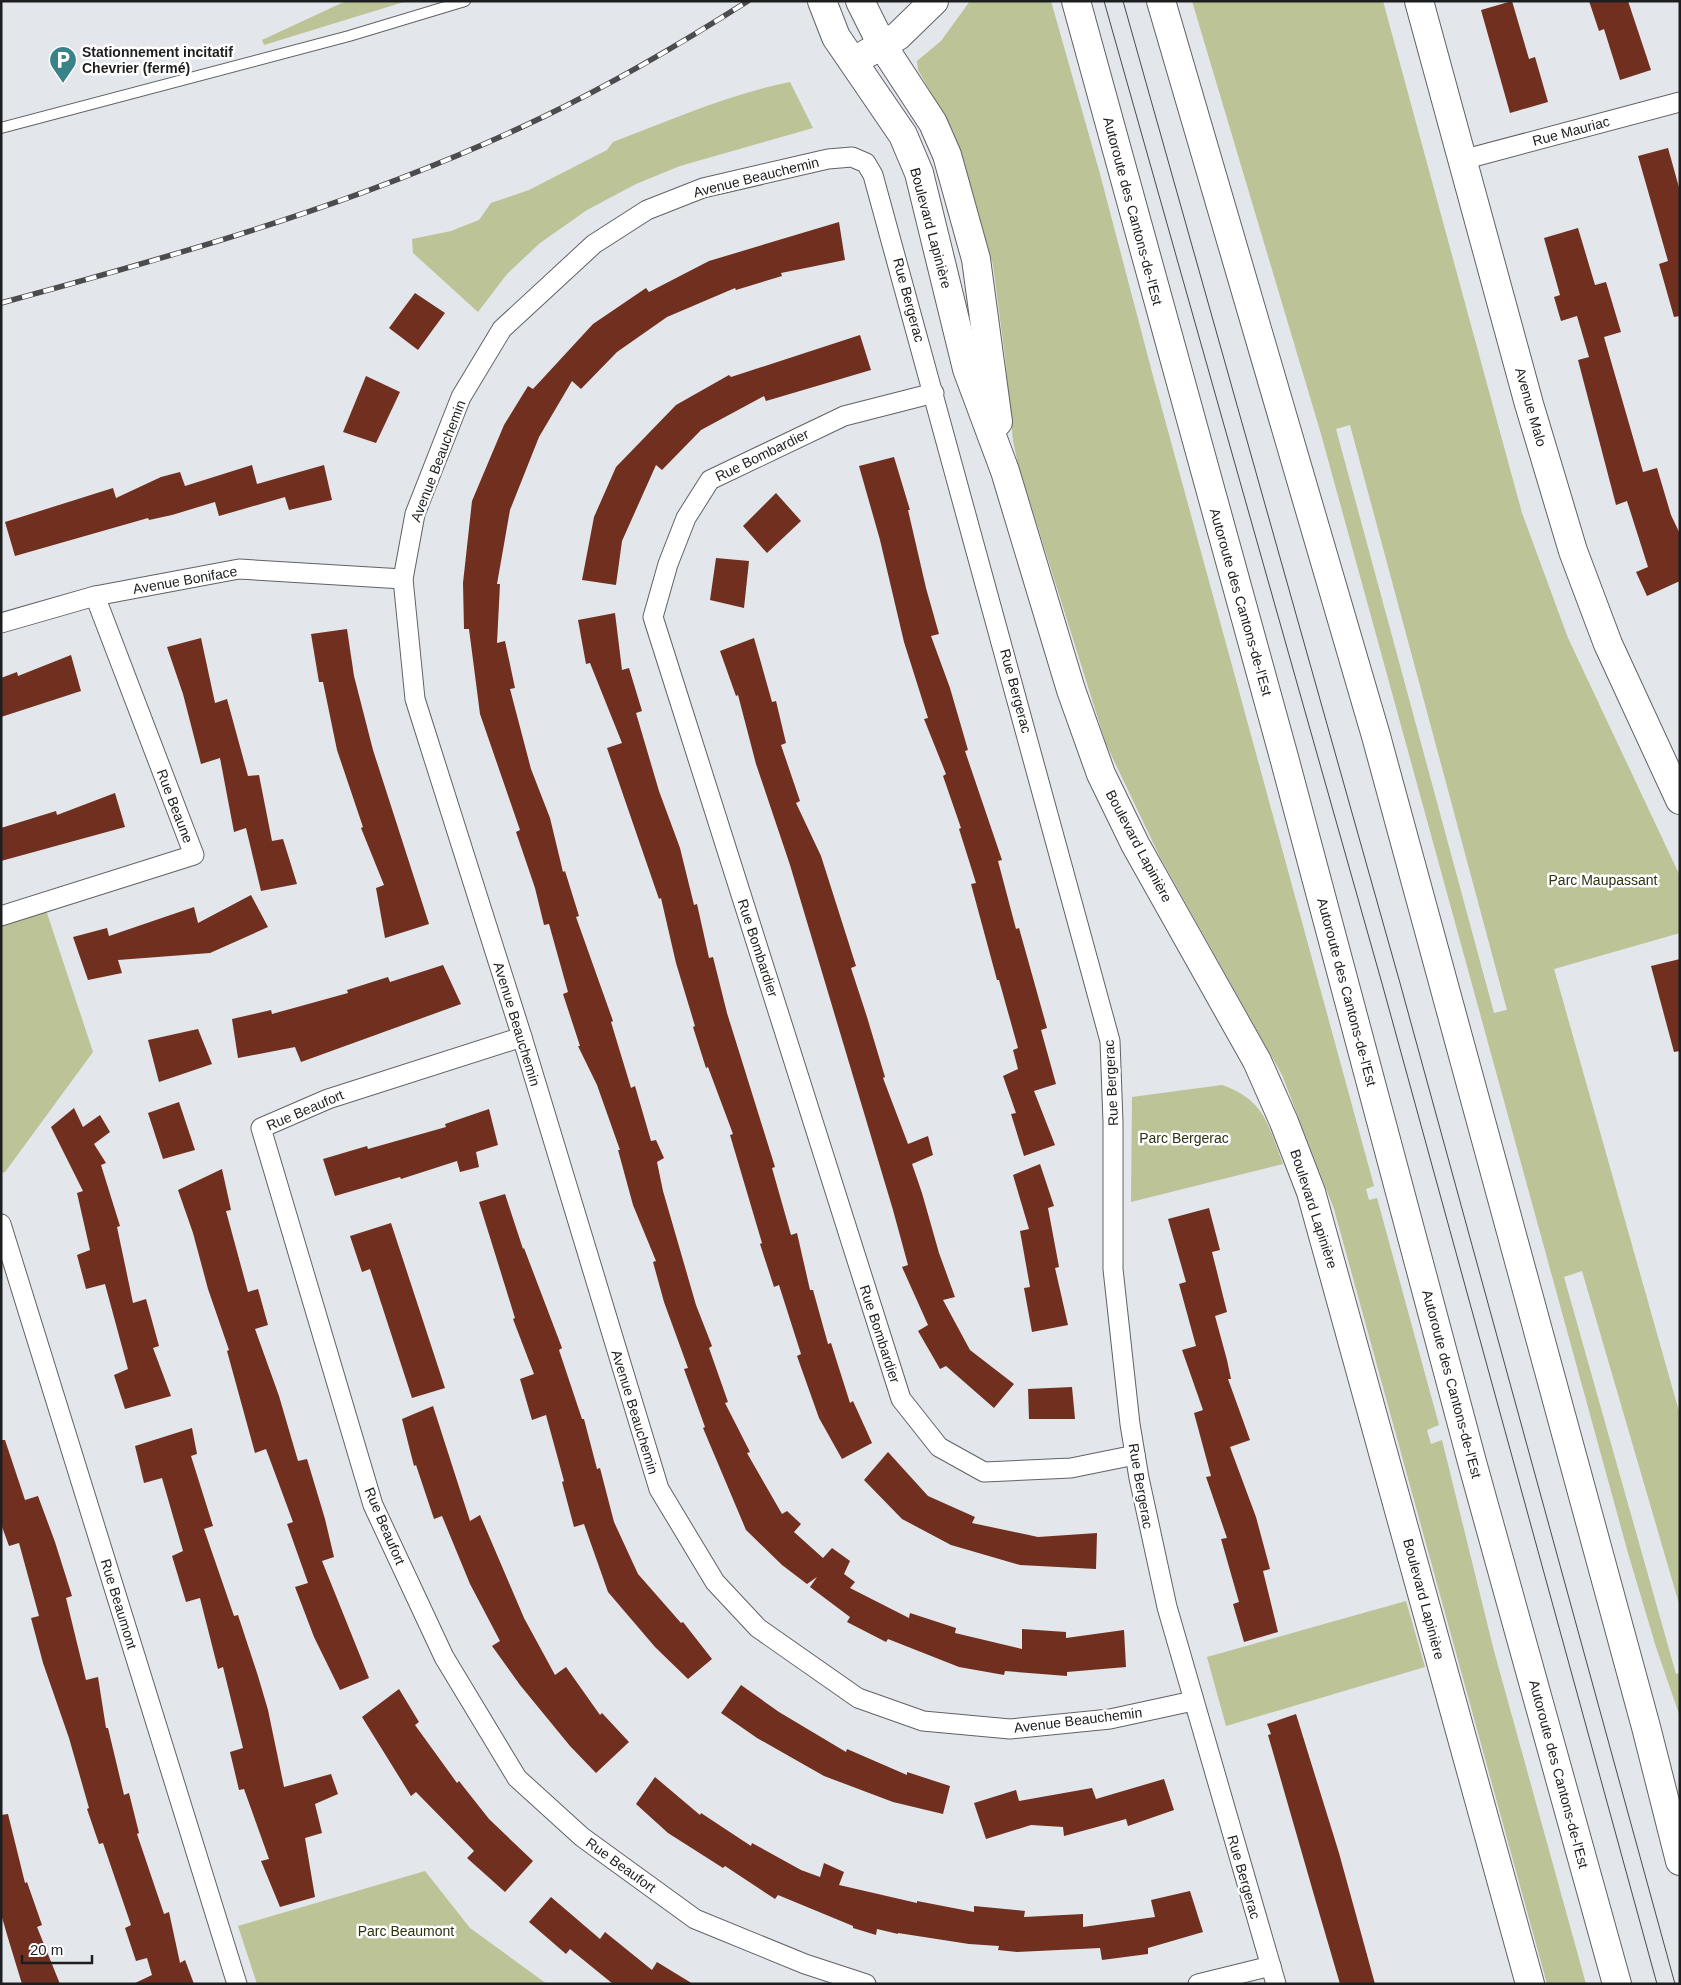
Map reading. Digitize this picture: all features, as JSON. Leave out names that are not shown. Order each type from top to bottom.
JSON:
[{"type":"main road","name":"Boulevard Lapinière","points":[[822,1],[836,37],[895,123],[913,159],[928,205],[967,369],[1005,471],[1071,690],[1101,774],[1127,829],[1257,1061],[1284,1122],[1311,1192],[1530,1984]]},
{"type":"main road","name":"Boulevard Lapinière","points":[[860,1],[882,45],[934,123],[956,181],[976,260],[1005,471]]},
{"type":"main road","points":[[851,61],[882,45],[911,26],[934,1]]},
{"type":"main road","name":"Autoroute des Cantons-de-l'Est","points":[[1076,1],[1285,761],[1472,1462],[1617,1984]]},
{"type":"main road","points":[[1161,1],[1376,736],[1646,1727],[1680,1861]]},
{"type":"main road","name":"Avenue Malo","points":[[1419,1],[1532,413],[1579,570],[1608,644],[1680,800]]},
{"type":"main road","points":[[1646,1727],[1680,1795]]},
{"type":"street","name":"Rue Mauriac","points":[[1462,160],[1680,102]]},
{"type":"street","name":"Rue Bergerac","points":[[841,157],[852,156],[860,159],[866,163],[873,175],[1110,1041],[1113,1113],[1112,1262],[1135,1455],[1154,1556],[1193,1701],[1273,1975]]},
{"type":"street","name":"Avenue Beauchemin","points":[[841,157],[799,164],[703,188],[647,210],[594,244],[502,329],[461,397],[416,514],[403,579],[415,699],[522,1037],[659,1489],[715,1582],[758,1628],[858,1698],[923,1721],[1010,1729],[1110,1719],[1193,1701]]},
{"type":"street","name":"Rue Bombardier","points":[[934,393],[844,416],[710,480],[686,518],[668,564],[652,617],[901,1399],[939,1447],[984,1472],[1071,1468],[1135,1455]]},
{"type":"street","name":"Avenue Boniface","points":[[1,623],[95,596],[239,569],[403,579]]},
{"type":"street","name":"Rue Beaune","points":[[1,916],[194,855],[95,596]]},
{"type":"street","name":"Rue Beaufort","points":[[522,1037],[328,1099],[261,1128],[373,1504],[444,1657],[517,1778],[582,1837],[695,1919],[805,1964],[866,1984]]},
{"type":"street","name":"Rue Beaumont","points":[[1,1224],[237,1984]]},
{"type":"street","points":[[1198,1984],[1273,1975]]},
{"type":"lane","points":[[1,128],[349,36],[465,1]]},
{"type":"green space","points":[[346,1],[407,1],[264,45],[262,40]]},
{"type":"green space","points":[[970,1],[1051,1],[1100,174],[1153,376],[1374,1186],[1366,1189],[1369,1200],[1377,1198],[1439,1425],[1427,1430],[1431,1444],[1442,1440],[1494,1651],[1586,1984],[1547,1984],[1334,1209],[1282,1075],[1160,857],[1106,744],[1018,464],[1013,441],[1005,357],[993,265],[962,155],[953,131],[918,70],[917,61],[941,41]]},
{"type":"green space","name":"Parc Maupassant","points":[[1192,1],[1383,1],[1522,513],[1568,638],[1680,876],[1680,933],[1554,969],[1680,1415],[1680,1607],[1582,1271],[1564,1277],[1676,1674],[1680,1673],[1680,1717],[1656,1647],[1628,1553],[1321,434]],"holes":[[[1350,425],[1507,1010],[1494,1013],[1336,429]]]},
{"type":"green space","points":[[790,82],[813,128],[680,166],[636,184],[587,210],[540,243],[507,274],[478,312],[413,253],[412,239],[451,231],[479,220],[491,203],[529,190],[607,150],[613,142],[722,100]]},
{"type":"green space","points":[[45,907],[93,1052],[5,1172],[1,1173],[1,919]]},
{"type":"green space","name":"Parc Bergerac","points":[[1222,1085],[1248,1098],[1256,1106],[1268,1126],[1283,1164],[1131,1202],[1132,1097]]},
{"type":"green space","points":[[1406,1601],[1425,1667],[1226,1726],[1207,1657]]},
{"type":"green space","name":"Parc Beaumont","points":[[425,1871],[470,1928],[547,1984],[257,1984],[238,1926]]},
{"type":"building","points":[[1512,1],[1529,59],[1535,57],[1548,102],[1510,113],[1481,10]]},
{"type":"building","points":[[1589,1],[1628,1],[1651,70],[1620,80],[1604,29],[1599,31]]},
{"type":"building","points":[[1668,148],[1680,191],[1680,316],[1674,317],[1659,264],[1668,261],[1638,156]]},
{"type":"building","points":[[839,222],[845,260],[781,273],[782,276],[736,290],[735,288],[667,317],[617,352],[581,389],[572,381],[539,437],[510,510],[497,584],[500,584],[497,643],[505,641],[515,688],[510,689],[531,769],[550,818],[563,872],[565,871],[579,916],[576,917],[613,1021],[611,1022],[631,1088],[635,1086],[651,1141],[656,1140],[664,1158],[657,1162],[663,1191],[696,1305],[712,1346],[709,1348],[728,1402],[725,1403],[750,1452],[747,1453],[782,1514],[787,1511],[801,1524],[794,1532],[823,1558],[832,1548],[850,1561],[844,1574],[855,1582],[850,1588],[909,1618],[910,1613],[956,1628],[955,1633],[1022,1649],[1022,1629],[1066,1632],[1066,1638],[1124,1630],[1126,1667],[1067,1672],[1067,1676],[1005,1671],[1004,1675],[959,1667],[888,1639],[886,1642],[847,1622],[850,1617],[810,1587],[817,1577],[807,1584],[782,1565],[746,1530],[703,1428],[705,1427],[684,1369],[688,1368],[664,1302],[653,1262],[656,1261],[633,1205],[618,1150],[620,1150],[597,1085],[578,1046],[580,1046],[563,994],[568,992],[549,924],[544,925],[535,888],[516,832],[520,830],[480,714],[469,629],[464,629],[463,583],[472,501],[504,425],[528,386],[533,389],[593,324],[646,288],[649,292],[709,261]]},
{"type":"building","points":[[1578,228],[1595,285],[1606,282],[1621,332],[1604,337],[1643,472],[1657,468],[1671,515],[1680,534],[1680,581],[1647,596],[1636,572],[1648,567],[1627,501],[1616,505],[1578,360],[1589,357],[1577,316],[1561,321],[1554,297],[1560,295],[1544,238]]},
{"type":"building","points":[[415,293],[445,313],[418,350],[389,328]]},
{"type":"building","points":[[860,335],[871,370],[766,401],[764,396],[701,430],[662,470],[656,465],[622,541],[616,585],[582,580],[594,517],[616,467],[676,405],[729,375],[731,377]]},
{"type":"building","points":[[366,376],[400,392],[376,443],[343,432]]},
{"type":"building","points":[[894,457],[910,510],[908,510],[926,588],[939,634],[931,636],[950,688],[968,750],[965,751],[1002,860],[998,861],[1016,929],[1019,928],[1047,1028],[1041,1030],[1056,1084],[1034,1091],[1055,1145],[1024,1156],[1011,1114],[1016,1113],[1003,1076],[1018,1069],[1013,1050],[1018,1048],[971,884],[976,883],[959,829],[961,828],[943,776],[946,774],[924,719],[928,718],[904,642],[880,540],[859,466]]},
{"type":"building","points":[[252,465],[257,484],[324,465],[332,500],[289,510],[285,497],[219,516],[215,502],[172,515],[149,520],[148,518],[15,556],[5,522],[113,488],[116,498],[161,477],[180,472],[185,486]]},
{"type":"building","points":[[776,493],[801,521],[767,553],[743,526]]},
{"type":"building","points":[[716,558],[749,561],[744,608],[710,600]]},
{"type":"building","points":[[615,613],[622,670],[629,668],[642,711],[636,713],[659,791],[680,848],[694,905],[697,904],[709,958],[713,957],[727,1013],[775,1167],[772,1168],[791,1235],[797,1233],[810,1290],[813,1290],[828,1344],[831,1343],[850,1403],[853,1401],[872,1443],[842,1459],[819,1418],[797,1356],[801,1354],[779,1285],[774,1287],[730,1135],[733,1134],[708,1067],[706,1068],[693,1027],[695,1026],[676,963],[661,898],[659,899],[607,748],[622,743],[590,663],[586,664],[578,620]]},
{"type":"building","points":[[347,629],[354,676],[373,750],[429,924],[385,938],[376,888],[384,885],[361,828],[363,827],[337,750],[323,682],[319,682],[311,634]]},
{"type":"building","points":[[201,638],[215,703],[227,699],[248,776],[259,775],[272,841],[283,839],[297,884],[261,891],[246,828],[234,832],[220,758],[201,764],[183,694],[167,647]]},
{"type":"building","points":[[754,638],[772,702],[776,701],[786,743],[781,745],[800,801],[796,803],[821,856],[856,966],[851,968],[885,1077],[883,1078],[908,1144],[928,1136],[933,1155],[912,1164],[939,1253],[955,1297],[943,1300],[970,1350],[1014,1384],[994,1408],[946,1366],[940,1369],[918,1331],[928,1325],[902,1267],[908,1265],[893,1210],[790,865],[756,764],[738,695],[736,696],[720,651]]},
{"type":"building","points":[[71,655],[81,691],[1,717],[1,678],[17,672],[18,676]]},
{"type":"building","points":[[115,793],[125,827],[1,861],[1,828],[56,811],[57,815]]},
{"type":"building","points":[[251,895],[268,927],[210,953],[118,960],[122,973],[88,980],[73,937],[107,928],[109,936],[194,907],[198,923]]},
{"type":"building","points":[[1680,959],[1680,1051],[1674,1052],[1651,966]]},
{"type":"building","points":[[443,965],[461,1004],[301,1062],[295,1047],[238,1058],[232,1019],[271,1010],[272,1014],[348,993],[347,990],[388,977],[390,982]]},
{"type":"building","points":[[198,1029],[212,1064],[159,1082],[148,1040]]},
{"type":"building","points":[[179,1102],[195,1150],[163,1159],[148,1113]]},
{"type":"building","points":[[74,1108],[83,1127],[100,1115],[110,1132],[94,1144],[106,1163],[101,1165],[120,1226],[117,1227],[133,1303],[146,1299],[159,1346],[153,1348],[171,1396],[125,1409],[114,1375],[128,1369],[105,1284],[86,1289],[77,1255],[90,1250],[77,1193],[83,1191],[51,1127]]},
{"type":"building","points":[[489,1109],[498,1145],[476,1152],[479,1167],[460,1172],[457,1161],[401,1179],[400,1177],[335,1196],[323,1159],[367,1146],[368,1149],[446,1127],[445,1124]]},
{"type":"building","points":[[1040,1164],[1054,1206],[1048,1208],[1059,1267],[1055,1268],[1068,1325],[1032,1332],[1024,1288],[1030,1287],[1020,1231],[1029,1229],[1013,1175]]},
{"type":"building","points":[[222,1169],[231,1210],[226,1211],[248,1292],[258,1289],[268,1325],[255,1329],[279,1396],[298,1461],[307,1459],[325,1519],[334,1557],[322,1561],[369,1678],[340,1690],[314,1637],[295,1587],[308,1583],[287,1524],[293,1522],[266,1449],[255,1453],[227,1351],[229,1350],[178,1190]]},
{"type":"building","points":[[505,1194],[523,1249],[562,1348],[559,1350],[582,1419],[584,1419],[597,1469],[600,1468],[614,1522],[638,1574],[681,1623],[683,1622],[712,1659],[688,1679],[655,1647],[608,1592],[584,1524],[574,1527],[546,1415],[532,1420],[520,1379],[534,1374],[513,1319],[515,1318],[479,1202]]},
{"type":"building","points":[[1209,1208],[1220,1250],[1212,1252],[1227,1312],[1215,1316],[1231,1379],[1228,1379],[1250,1440],[1230,1447],[1256,1517],[1270,1569],[1263,1571],[1278,1632],[1244,1642],[1233,1604],[1239,1602],[1221,1539],[1227,1538],[1206,1477],[1211,1476],[1194,1413],[1203,1410],[1182,1350],[1196,1346],[1179,1284],[1186,1282],[1168,1219]]},
{"type":"building","points":[[391,1223],[445,1388],[412,1398],[370,1269],[362,1272],[350,1236]]},
{"type":"building","points":[[1072,1387],[1075,1419],[1029,1419],[1028,1389]]},
{"type":"building","points":[[433,1406],[470,1521],[480,1515],[524,1618],[555,1675],[566,1667],[600,1715],[602,1713],[629,1742],[596,1773],[570,1746],[520,1685],[492,1646],[500,1641],[470,1584],[442,1516],[434,1519],[416,1465],[414,1466],[402,1419]]},
{"type":"building","points":[[192,1428],[197,1454],[191,1456],[213,1526],[204,1529],[234,1616],[238,1615],[258,1676],[268,1710],[284,1787],[331,1774],[338,1794],[315,1804],[322,1833],[305,1838],[315,1897],[280,1907],[261,1861],[269,1859],[244,1789],[239,1790],[230,1752],[243,1748],[223,1667],[218,1669],[200,1598],[186,1602],[172,1556],[183,1551],[162,1478],[144,1483],[135,1446]]},
{"type":"building","points":[[1,1440],[5,1440],[25,1500],[38,1496],[55,1542],[72,1596],[66,1598],[86,1680],[98,1677],[106,1728],[108,1728],[124,1795],[129,1793],[139,1833],[137,1834],[164,1914],[169,1912],[180,1963],[185,1960],[194,1984],[133,1984],[152,1975],[147,1958],[136,1961],[125,1928],[131,1925],[103,1843],[99,1844],[87,1809],[89,1808],[69,1738],[43,1663],[31,1618],[39,1616],[19,1543],[9,1546],[1,1524]]},
{"type":"building","points":[[888,1452],[928,1496],[975,1517],[972,1523],[1038,1537],[1097,1533],[1096,1569],[1020,1565],[951,1545],[902,1519],[864,1480]]},
{"type":"building","points":[[741,1685],[779,1712],[846,1752],[847,1749],[907,1775],[907,1772],[950,1786],[943,1814],[893,1802],[824,1776],[757,1738],[721,1713]]},
{"type":"building","points":[[399,1689],[419,1722],[415,1725],[457,1783],[459,1781],[489,1819],[533,1861],[505,1892],[467,1858],[474,1851],[416,1792],[411,1796],[362,1717]]},
{"type":"building","points":[[1296,1714],[1339,1853],[1375,1984],[1340,1984],[1316,1902],[1268,1735],[1271,1734],[1267,1724]]},
{"type":"building","points":[[655,1777],[700,1815],[701,1813],[751,1846],[752,1843],[801,1870],[820,1877],[824,1863],[844,1872],[839,1885],[917,1903],[917,1901],[974,1912],[974,1906],[1025,1911],[1024,1917],[1083,1914],[1083,1927],[1155,1917],[1151,1900],[1190,1891],[1203,1932],[1148,1948],[1148,1954],[1102,1960],[1100,1948],[1017,1952],[998,1950],[999,1946],[969,1944],[898,1934],[877,1929],[876,1935],[853,1928],[853,1926],[778,1895],[775,1899],[725,1866],[723,1868],[668,1833],[636,1804]]},
{"type":"building","points":[[1164,1779],[1174,1810],[1128,1826],[1126,1819],[1064,1836],[1063,1827],[1031,1825],[986,1839],[974,1803],[1016,1790],[1019,1801],[1092,1788],[1096,1799]]},
{"type":"building","points":[[8,1814],[25,1883],[27,1882],[42,1925],[37,1927],[60,1984],[22,1984],[1,1914],[1,1815]]},
{"type":"building","points":[[551,1897],[600,1939],[605,1932],[652,1970],[657,1962],[693,1984],[613,1984],[570,1949],[566,1954],[529,1922]]},
{"type":"tram line","points":[[1104,1],[1383,987],[1657,1984]]},
{"type":"tram line","points":[[1123,1],[1400,983],[1675,1984]]},
{"type":"railway","points":[[1,303],[208,244],[344,199],[412,174],[478,147],[569,104],[647,62],[748,1]]},
{"type":"place","name":"Stationnement incitatif Chevrier (fermé)","points":[[63,84]]}]
